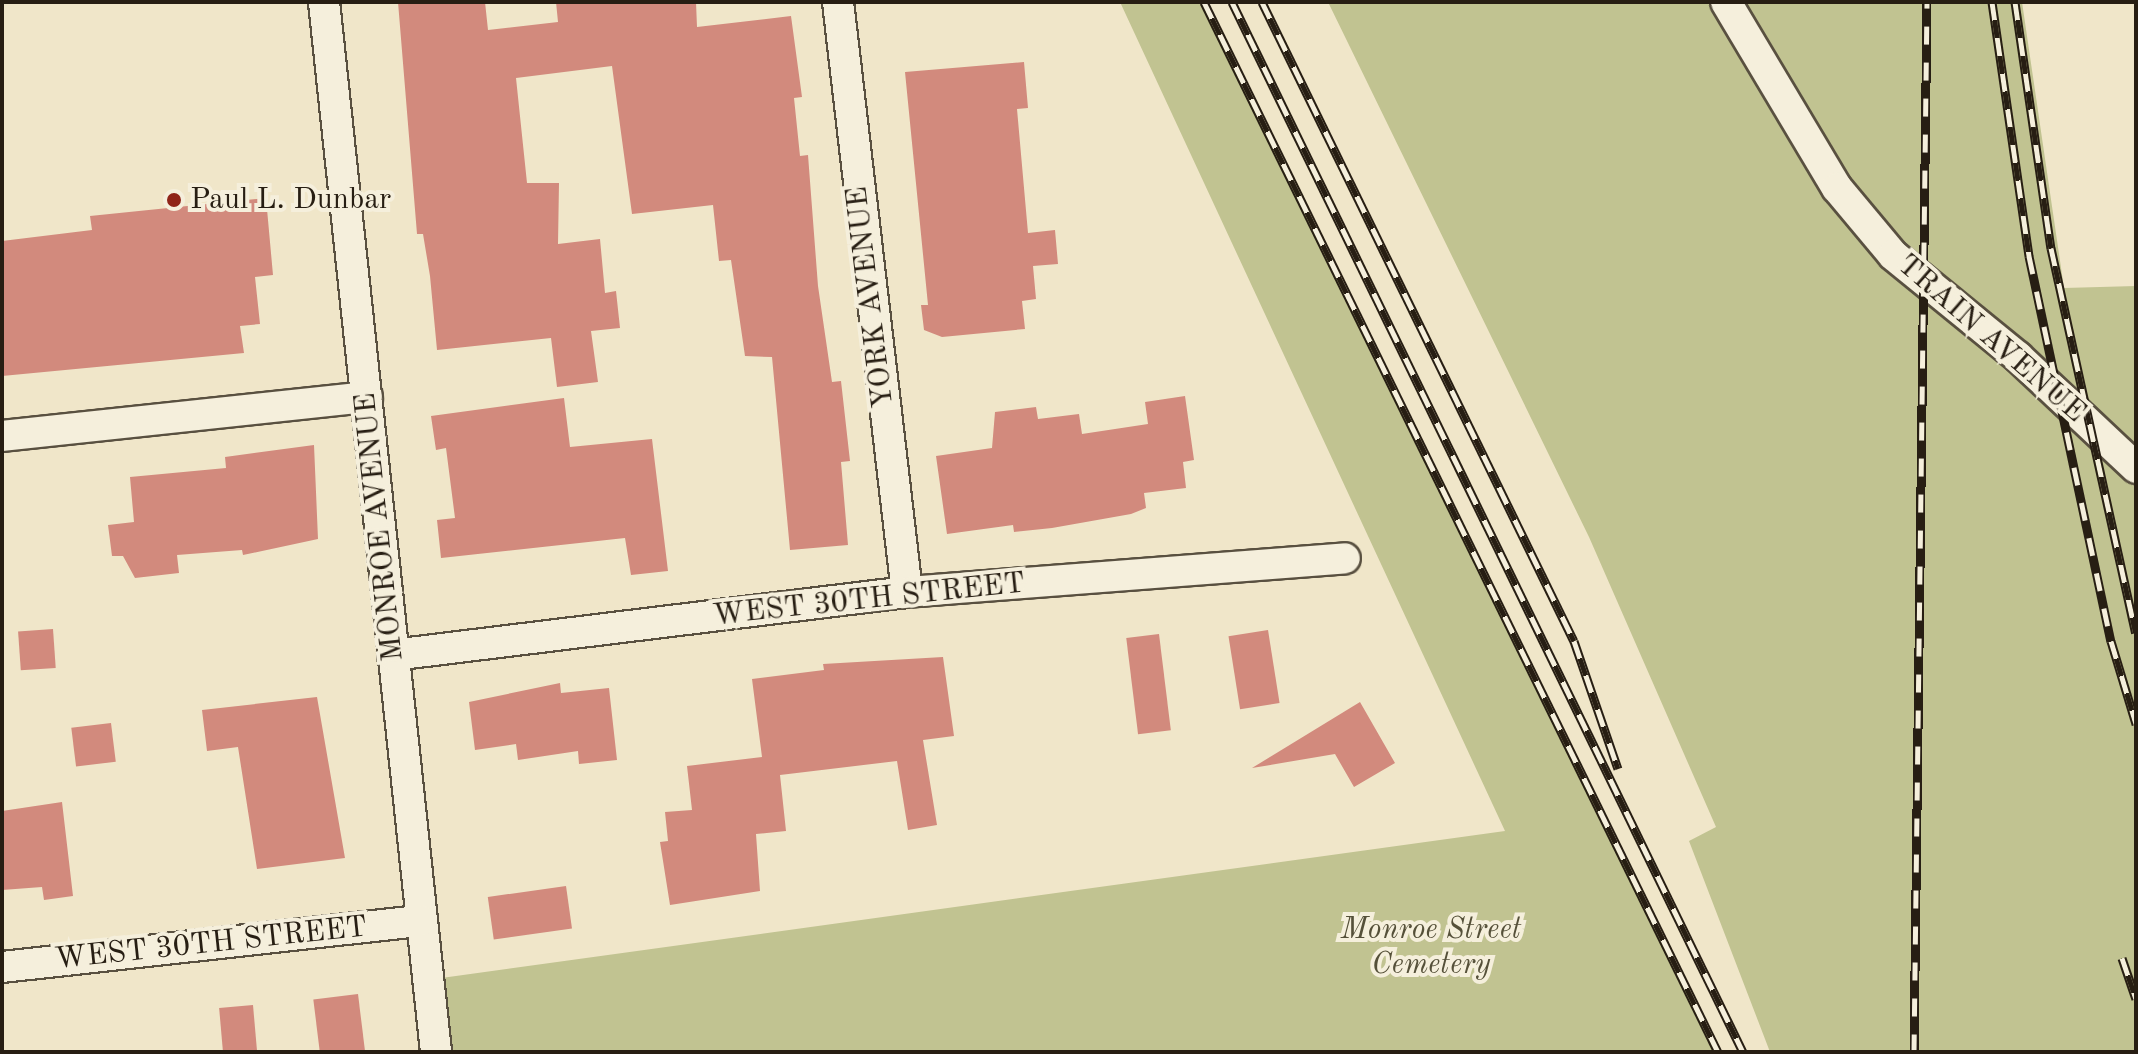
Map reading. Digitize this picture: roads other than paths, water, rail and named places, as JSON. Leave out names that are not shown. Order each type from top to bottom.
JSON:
[{"type":"street","name":"MONROE AVENUE","points":[[324,2],[436,1052]]},
{"type":"street","name":"YORK AVENUE","points":[[838,2],[907,592]]},
{"type":"street","name":"TRAIN AVENUE","points":[[1726,2],[1837,188],[1893,255],[2018,357],[2136,468]]},
{"type":"street","points":[[2,436],[367,397]]},
{"type":"street","name":"WEST 30TH STREET","points":[[393,655],[907,592],[1345,558]]},
{"type":"street","name":"WEST 30TH STREET","points":[[2,967],[420,921]]},
{"type":"railway","points":[[1204,2],[1718,1052]]},
{"type":"railway","points":[[1232,2],[1743,1052]]},
{"type":"railway","points":[[1262,2],[1574,641],[1618,769]]},
{"type":"railway","points":[[1914,1052],[1927,2]]},
{"type":"railway","points":[[1992,2],[2029,256],[2111,641],[2136,724]]},
{"type":"railway","points":[[2015,2],[2051,248],[2136,633]]},
{"type":"railway","points":[[2122,958],[2136,999]]},
{"type":"place","name":"Paul L. Dunbar","points":[[174,200]]},
{"type":"park label","name":"Monroe Street Cemetery","points":[[1431,947]]}]
